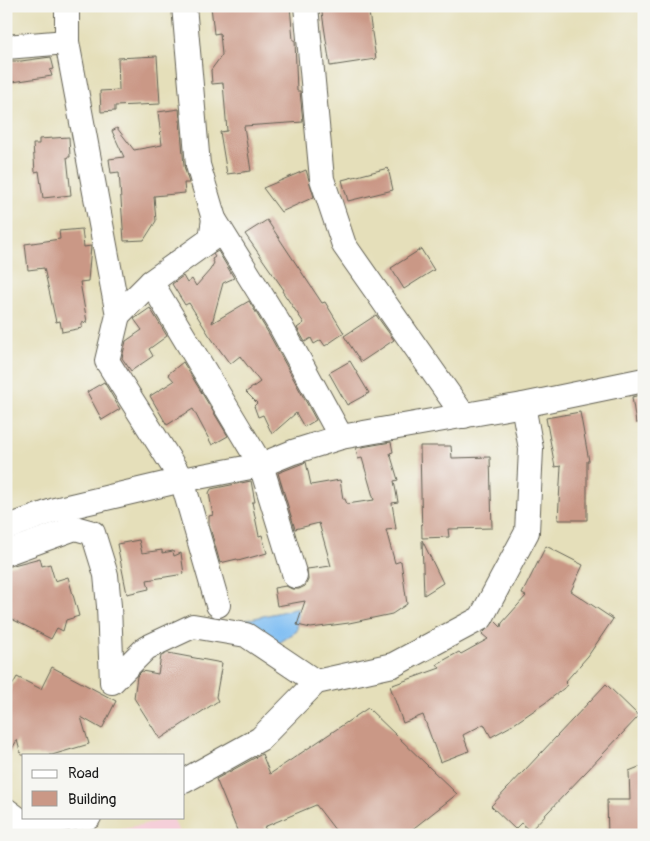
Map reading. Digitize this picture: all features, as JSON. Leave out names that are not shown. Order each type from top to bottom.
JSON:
[{"type":"street","points":[[67,6],[67,42],[118,315],[106,361],[182,480],[218,605]]},
{"type":"street","points":[[184,6],[198,165],[214,219],[281,327],[341,437]]},
{"type":"street","points":[[306,6],[322,179],[344,245],[464,416]]},
{"type":"street","points":[[6,48],[67,42]]},
{"type":"street","points":[[118,315],[151,282],[211,239],[214,219]]},
{"type":"street","points":[[151,282],[261,465],[295,576]]},
{"type":"street","points":[[6,528],[55,510],[182,480],[261,465],[293,452],[341,437],[523,406],[644,380]]},
{"type":"street","points":[[185,780],[260,739],[316,682],[393,665],[481,618],[527,532],[531,450],[523,406]]},
{"type":"street","points":[[6,553],[75,528],[93,533],[106,575],[112,682],[146,648],[193,626],[246,635],[316,682]]},
{"type":"street","points":[[6,810],[25,824],[80,818]]},
{"type":"shaded area","points":[[173,818],[180,835],[92,835]]},
{"type":"water","points":[[298,608],[297,631],[279,643],[248,628],[246,620]]},
{"type":"building","points":[[211,6],[290,6],[293,40],[295,40],[297,91],[300,91],[303,122],[244,126],[251,171],[227,174],[220,132],[227,131],[223,83],[212,84],[211,70],[222,55],[220,33],[214,34]]},
{"type":"building","points":[[321,6],[368,6],[376,59],[330,66]]},
{"type":"building","points":[[157,56],[160,104],[115,106],[115,111],[101,112],[100,91],[119,90],[118,58]]},
{"type":"building","points":[[51,57],[54,69],[50,70],[52,76],[6,83],[6,61]]},
{"type":"building","points":[[179,109],[184,166],[189,183],[184,183],[185,193],[154,196],[156,221],[144,240],[124,241],[119,172],[111,173],[109,159],[124,157],[112,131],[117,128],[134,150],[162,145],[158,112]]},
{"type":"building","points":[[69,137],[70,157],[67,157],[71,195],[43,198],[39,171],[35,172],[33,144],[39,144],[39,139]]},
{"type":"building","points":[[388,168],[393,190],[348,201],[342,180]]},
{"type":"building","points":[[306,170],[314,197],[281,212],[263,188]]},
{"type":"building","points":[[267,220],[322,303],[325,302],[344,333],[325,346],[321,340],[314,344],[311,338],[305,342],[297,328],[304,323],[282,291],[284,290],[245,234]]},
{"type":"building","points":[[82,229],[84,247],[91,246],[88,281],[80,282],[87,322],[82,323],[82,328],[62,332],[60,321],[56,322],[44,268],[28,270],[25,244],[60,239],[59,231]]},
{"type":"building","points":[[421,249],[434,270],[404,289],[391,268]]},
{"type":"building","points":[[218,251],[234,278],[223,283],[212,323],[249,301],[316,420],[304,427],[296,413],[272,434],[263,415],[258,417],[254,406],[257,403],[246,392],[260,382],[240,356],[230,364],[189,303],[185,305],[172,284],[183,276],[187,283],[192,279],[196,286],[210,270],[214,263],[212,259],[215,257],[213,254]]},
{"type":"building","points":[[150,308],[167,336],[149,349],[153,356],[131,371],[122,358],[126,341],[142,330],[134,319]]},
{"type":"building","points":[[376,315],[394,340],[361,362],[344,336]]},
{"type":"building","points":[[350,361],[369,393],[347,405],[329,373]]},
{"type":"building","points":[[183,362],[228,436],[212,445],[193,409],[167,425],[150,396],[174,381],[168,374]]},
{"type":"building","points":[[104,382],[120,409],[102,420],[87,392]]},
{"type":"building","points":[[644,394],[644,423],[636,423],[632,397]]},
{"type":"building","points":[[580,412],[589,461],[587,461],[587,520],[558,520],[561,466],[555,467],[546,418]]},
{"type":"building","points":[[391,442],[393,452],[390,453],[398,480],[394,481],[398,502],[392,503],[396,529],[386,530],[395,563],[401,561],[407,604],[392,614],[349,623],[311,628],[297,625],[305,601],[277,606],[274,588],[286,586],[292,589],[299,589],[305,586],[308,580],[307,569],[331,566],[319,523],[295,529],[278,473],[306,462],[311,485],[340,480],[343,499],[345,499],[347,504],[374,500],[362,458],[358,459],[356,448]]},
{"type":"building","points":[[420,446],[451,446],[452,458],[490,457],[492,528],[448,529],[449,537],[422,538]]},
{"type":"building","points":[[251,481],[255,502],[252,502],[259,536],[262,535],[267,553],[238,561],[237,559],[220,563],[209,524],[209,516],[213,515],[209,493],[211,489]]},
{"type":"building","points":[[139,540],[142,553],[162,550],[162,553],[173,551],[174,556],[181,553],[184,574],[147,580],[149,589],[127,594],[117,544]]},
{"type":"building","points":[[422,540],[443,583],[424,595]]},
{"type":"building","points":[[546,546],[583,565],[571,591],[613,619],[588,656],[565,682],[568,685],[511,726],[491,737],[484,724],[463,735],[469,751],[440,762],[423,715],[403,723],[390,686],[440,668],[437,664],[459,652],[461,654],[488,639],[482,634],[495,621],[501,627],[502,623],[526,596],[522,594]]},
{"type":"building","points":[[40,558],[42,566],[50,564],[55,581],[68,577],[79,616],[66,620],[63,631],[57,628],[51,639],[6,616],[6,567]]},
{"type":"building","points":[[168,653],[222,663],[216,697],[218,701],[160,739],[134,698],[137,676],[142,671],[158,674],[161,656]]},
{"type":"building","points":[[52,667],[116,701],[102,729],[81,717],[89,744],[55,754],[21,755],[17,740],[6,760],[6,697],[17,677],[41,689]]},
{"type":"building","points":[[606,684],[639,716],[530,831],[521,823],[515,829],[491,806]]},
{"type":"building","points":[[368,708],[457,794],[405,835],[339,835],[316,805],[264,827],[270,835],[239,835],[216,779],[262,754],[270,774]]},
{"type":"building","points":[[644,765],[644,835],[608,835],[607,800],[630,800],[629,771]]}]
